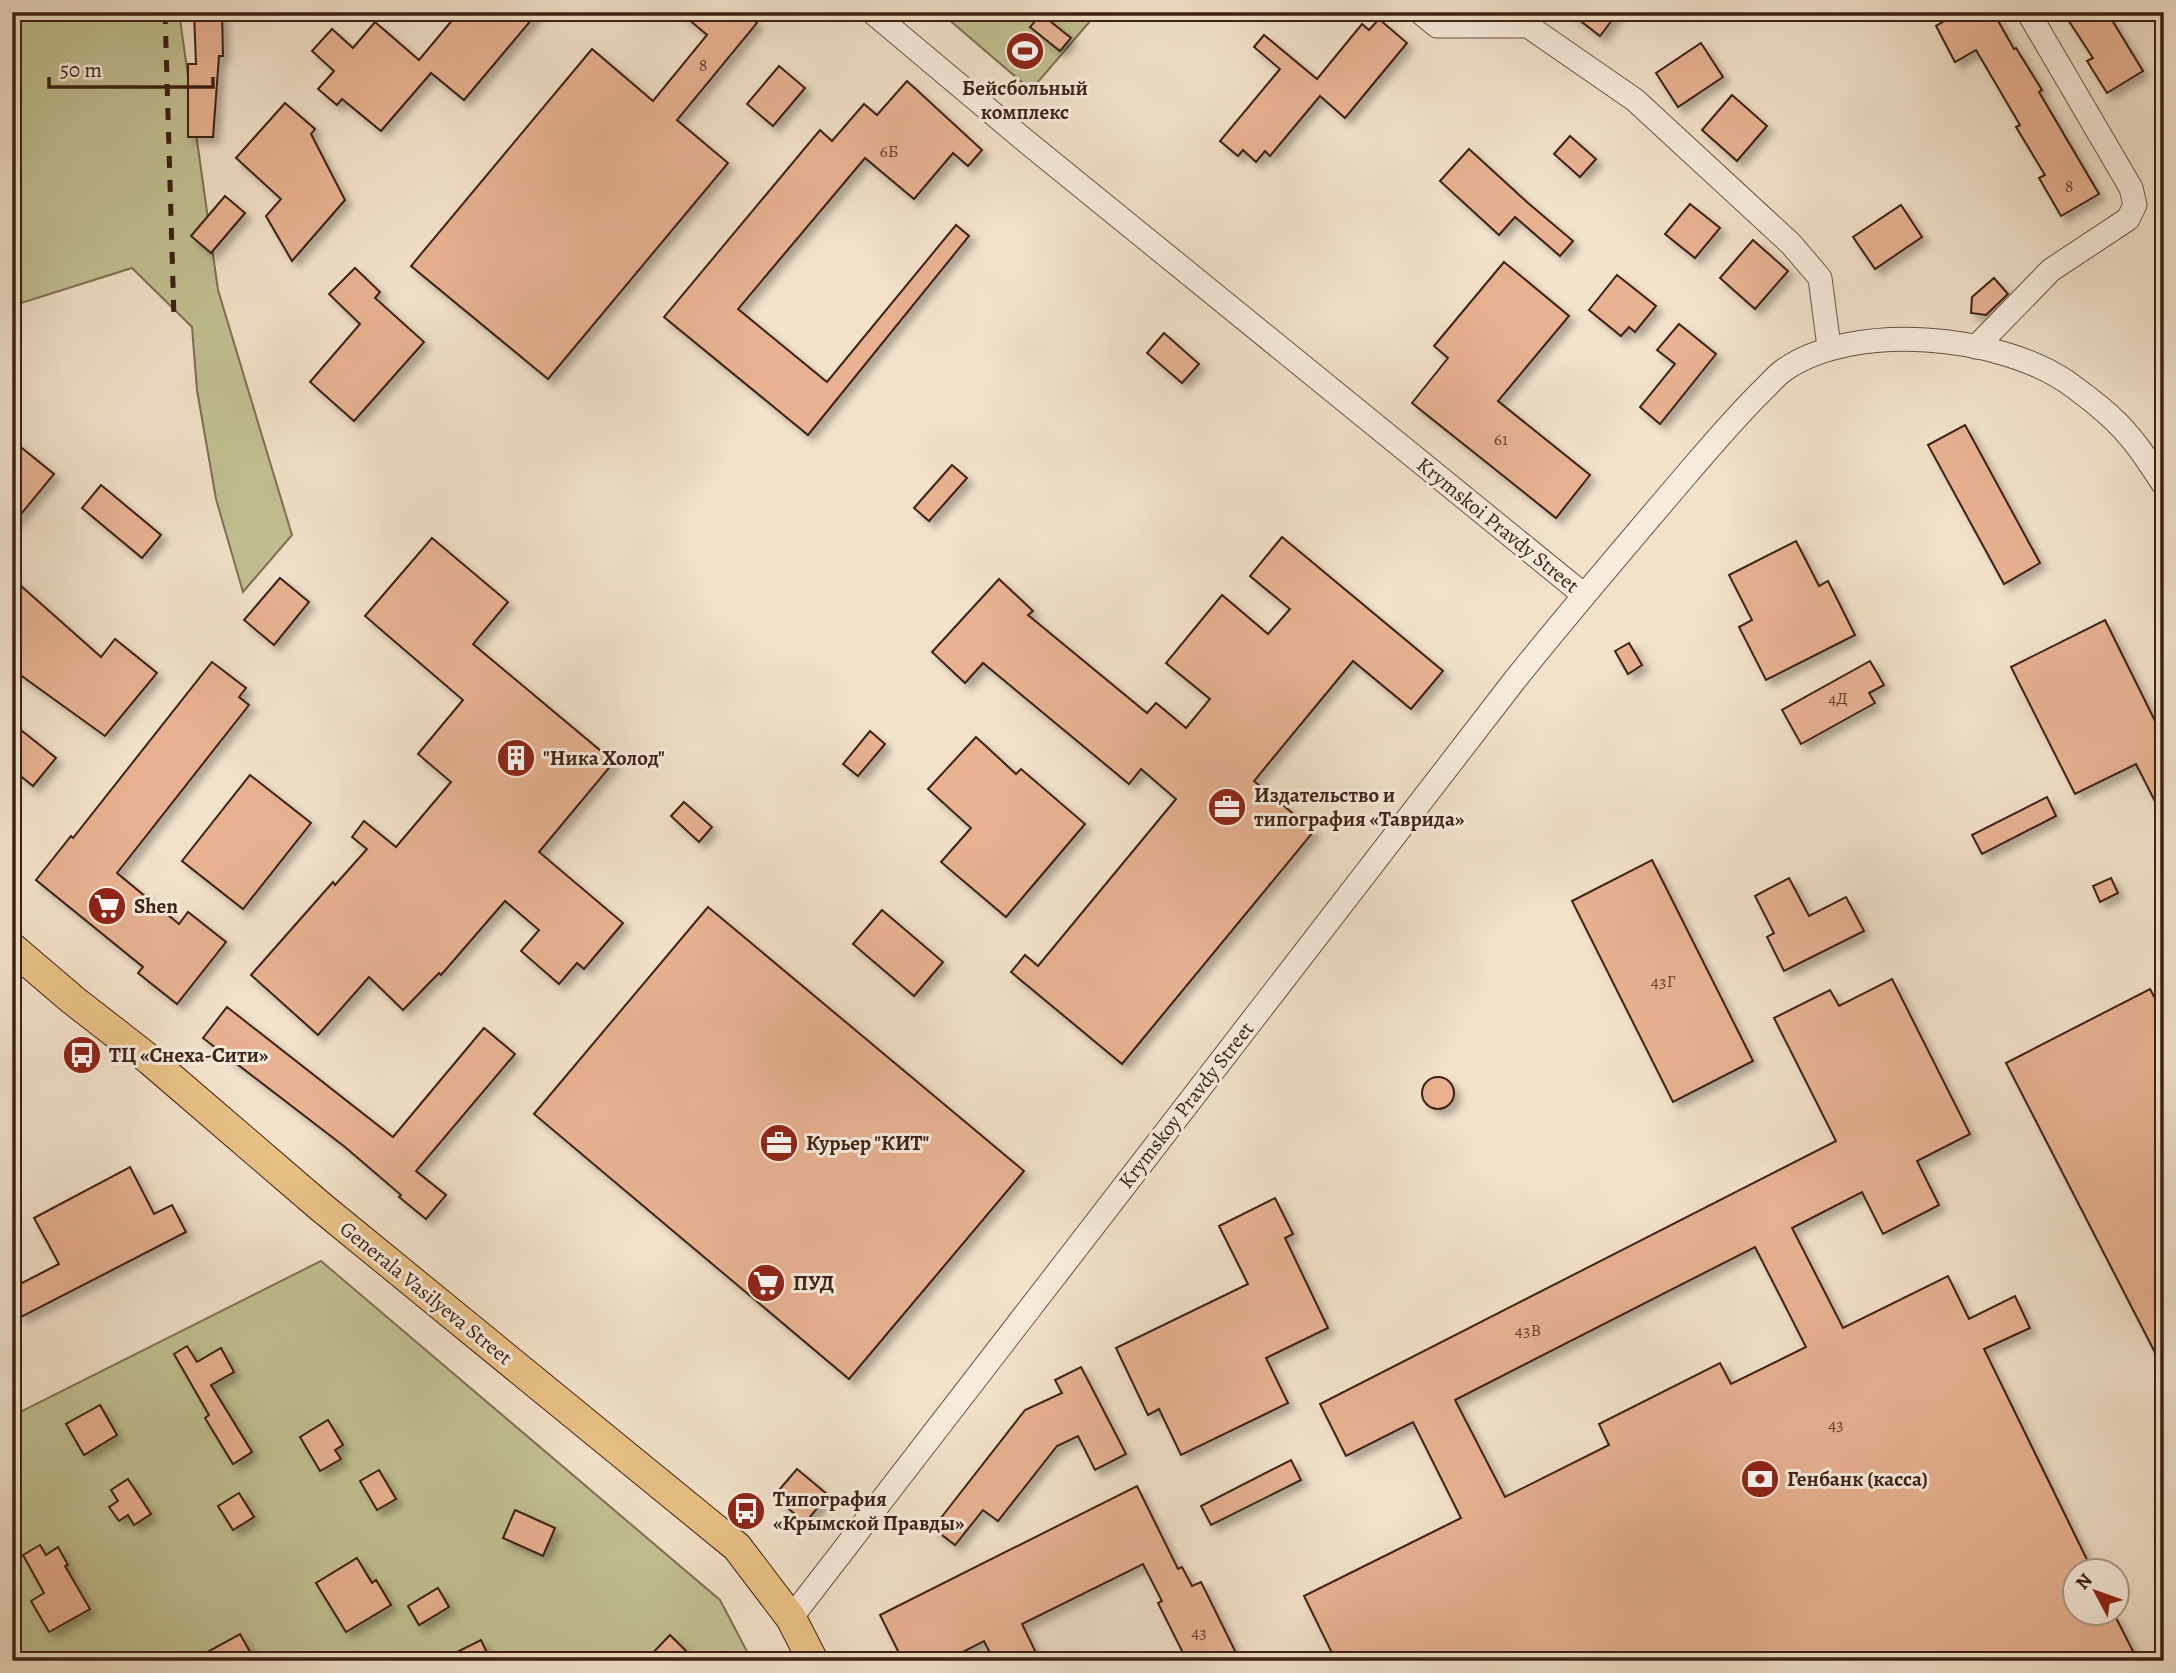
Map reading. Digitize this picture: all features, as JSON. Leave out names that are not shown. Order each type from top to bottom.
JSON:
[{"type":"main road","name":"Generala Vasilyeva Street","points":[[12,948],[150,1060],[321,1207],[737,1547],[790,1618],[813,1661]]},
{"type":"street","name":"Krymskoi Pravdy Street","points":[[872,12],[1022,138],[1584,595],[1743,408],[1784,370],[1829,347],[1880,340],[1924,339],[1976,347],[2021,360],[2064,380],[2098,406],[2130,437],[2164,485]]},
{"type":"street","points":[[1420,12],[1437,26],[1528,26],[1635,100],[1791,244],[1820,278],[1829,347]]},
{"type":"street","points":[[1976,347],[2051,270],[2128,219],[2136,205],[2131,188],[2028,12]]},
{"type":"street","name":"Krymskoy Pravdy Street","points":[[790,1618],[1504,693],[1584,595]]},
{"type":"shaded area","points":[[12,12],[179,12],[218,290],[292,535],[243,592],[216,499],[197,390],[192,327],[132,268],[12,306]]},
{"type":"shaded area","name":"Бейсбольный комплекс","points":[[940,12],[1098,12],[1031,90]]},
{"type":"shaded area","points":[[321,1261],[720,1600],[752,1661],[12,1661],[12,1416]]},
{"type":"building","points":[[194,12],[222,12],[223,56],[219,56],[213,137],[188,137],[188,64],[196,64]]},
{"type":"building","points":[[459,12],[538,12],[464,100],[431,73],[381,131],[342,99],[337,105],[318,89],[334,71],[312,51],[332,29],[353,48],[375,22],[419,60]]},
{"type":"building","points":[[680,12],[744,12],[757,23],[677,120],[728,163],[548,379],[411,266],[592,49],[653,101],[707,35]]},
{"type":"building","points":[[1569,12],[1618,12],[1600,36]]},
{"type":"building","points":[[1960,12],[1993,12],[2042,90],[2039,92],[2099,194],[2061,216],[2039,178],[2045,175],[2016,127],[2020,125],[1976,50],[1955,62],[1936,26]]},
{"type":"building","points":[[2063,12],[2107,12],[2143,71],[2107,93],[2087,61],[2093,58]]},
{"type":"building","points":[[1041,14],[1071,38],[1060,51],[1030,27]]},
{"type":"building","points":[[1379,19],[1407,43],[1345,118],[1320,96],[1270,156],[1265,151],[1256,162],[1243,150],[1238,156],[1220,141],[1280,69],[1254,47],[1264,35],[1317,79],[1362,24],[1369,30]]},
{"type":"building","points":[[1701,43],[1723,77],[1678,107],[1656,73]]},
{"type":"building","points":[[779,66],[805,88],[773,126],[747,104]]},
{"type":"building","points":[[907,81],[982,150],[968,166],[953,153],[914,199],[865,158],[738,309],[827,382],[956,225],[969,236],[808,435],[664,317],[820,130],[832,141],[864,104],[877,115]]},
{"type":"building","points":[[1732,95],[1767,126],[1737,161],[1702,130]]},
{"type":"building","points":[[285,103],[315,129],[311,134],[345,200],[292,261],[266,216],[281,199],[236,158]]},
{"type":"building","points":[[1570,136],[1596,159],[1580,177],[1554,154]]},
{"type":"building","points":[[1469,149],[1573,241],[1560,256],[1515,217],[1499,235],[1440,181]]},
{"type":"building","points":[[225,196],[245,213],[211,253],[191,236]]},
{"type":"building","points":[[1690,204],[1720,228],[1695,258],[1665,234]]},
{"type":"building","points":[[1901,205],[1922,237],[1875,269],[1853,237]]},
{"type":"building","points":[[1753,240],[1788,271],[1755,309],[1720,278]]},
{"type":"building","points":[[1504,262],[1569,316],[1498,401],[1590,475],[1556,518],[1412,403],[1448,358],[1434,346]]},
{"type":"building","points":[[355,268],[380,292],[375,298],[424,342],[354,421],[310,382],[360,324],[329,294]]},
{"type":"building","points":[[1617,275],[1656,306],[1635,332],[1629,327],[1621,336],[1589,310]]},
{"type":"building","points":[[1994,278],[2008,294],[1986,315],[1971,313],[1972,297]]},
{"type":"building","points":[[1679,324],[1716,354],[1660,424],[1640,407],[1675,364],[1657,350]]},
{"type":"building","points":[[1164,333],[1199,364],[1182,383],[1147,353]]},
{"type":"building","points":[[1965,425],[2040,563],[2004,584],[1928,445]]},
{"type":"building","points":[[12,440],[54,474],[12,525],[12,496],[20,486],[12,480]]},
{"type":"building","points":[[952,465],[967,478],[929,521],[914,508]]},
{"type":"building","points":[[101,485],[161,535],[142,558],[82,508]]},
{"type":"building","name":"Издательство и типография «Таврида»","points":[[1282,537],[1443,671],[1411,709],[1353,661],[1254,781],[1314,831],[1122,1064],[1011,972],[1025,955],[1038,966],[1176,799],[1141,769],[1129,784],[983,663],[965,683],[932,652],[999,579],[1033,611],[1028,615],[1147,713],[1156,703],[1186,728],[1210,699],[1166,663],[1222,595],[1268,634],[1290,609],[1250,576]]},
{"type":"building","points":[[432,538],[508,602],[473,644],[614,762],[539,852],[623,923],[584,969],[577,963],[559,984],[521,951],[539,930],[505,901],[441,975],[439,973],[403,1010],[369,977],[318,1035],[251,975],[333,882],[335,885],[367,849],[352,837],[364,821],[396,847],[451,782],[418,754],[463,700],[365,616]]},
{"type":"building","points":[[1796,541],[1819,586],[1828,581],[1855,635],[1766,680],[1739,627],[1752,620],[1729,575]]},
{"type":"building","points":[[12,578],[101,657],[115,639],[157,673],[105,736],[12,669]]},
{"type":"building","points":[[280,578],[309,602],[274,645],[244,620]]},
{"type":"building","points":[[2105,620],[2164,739],[2164,819],[2136,764],[2075,794],[2011,667]]},
{"type":"building","points":[[1629,643],[1642,665],[1628,674],[1615,651]]},
{"type":"building","points":[[1870,661],[1884,685],[1869,693],[1875,703],[1801,744],[1782,710]]},
{"type":"building","points":[[212,662],[246,688],[239,697],[249,705],[117,873],[179,924],[188,912],[226,942],[177,1004],[138,973],[143,967],[36,880],[71,836],[73,838]]},
{"type":"building","points":[[12,723],[56,758],[33,786],[12,769]]},
{"type":"building","points":[[870,731],[885,744],[858,776],[843,764]]},
{"type":"building","points":[[976,737],[1016,774],[1021,769],[1085,824],[1006,917],[941,862],[971,828],[928,789]]},
{"type":"building","points":[[250,775],[311,823],[243,909],[182,861]]},
{"type":"building","points":[[2047,797],[2056,816],[1982,854],[1972,835]]},
{"type":"building","points":[[684,802],[712,827],[699,842],[671,816]]},
{"type":"building","points":[[1652,860],[1753,1061],[1673,1102],[1572,901]]},
{"type":"building","points":[[1789,878],[1809,916],[1846,897],[1864,931],[1784,971],[1767,937],[1774,933],[1755,896]]},
{"type":"building","points":[[2111,878],[2118,893],[2100,902],[2093,886]]},
{"type":"building","name":"Курьер \"КИТ\"","points":[[708,907],[1024,1171],[849,1379],[534,1114]]},
{"type":"building","points":[[882,910],[943,962],[914,996],[853,944]]},
{"type":"building","points":[[1892,979],[1970,1134],[1917,1161],[1939,1205],[1883,1234],[1862,1192],[1792,1228],[1843,1328],[1948,1276],[1969,1319],[2015,1296],[2030,1328],[1984,1349],[2086,1558],[2060,1558],[2060,1628],[2121,1628],[2138,1661],[1336,1661],[1304,1596],[1461,1518],[1413,1422],[1346,1456],[1320,1404],[1836,1141],[1774,1018],[1830,990],[1839,1006]],"holes":[[[1755,1247],[1806,1347],[1731,1384],[1720,1363],[1599,1424],[1609,1445],[1505,1497],[1455,1400]]]},
{"type":"building","points":[[2150,989],[2164,1015],[2164,1370],[2006,1063]]},
{"type":"building","points":[[227,1007],[393,1137],[484,1028],[515,1054],[416,1171],[446,1195],[426,1219],[345,1147],[203,1038]]},
{"type":"building","points":[[1438,1077],[1450,1081],[1454,1093],[1450,1105],[1438,1109],[1426,1105],[1422,1093],[1426,1081]]},
{"type":"building","points":[[130,1167],[154,1214],[172,1205],[186,1232],[21,1317],[12,1300],[12,1288],[59,1264],[34,1218]]},
{"type":"building","points":[[1275,1198],[1293,1234],[1285,1238],[1328,1328],[1266,1358],[1288,1403],[1181,1455],[1159,1409],[1148,1415],[1116,1348],[1248,1284],[1219,1226]]},
{"type":"building","points":[[187,1346],[197,1362],[221,1348],[234,1372],[211,1385],[252,1452],[233,1464],[205,1418],[209,1415],[174,1354]]},
{"type":"building","points":[[1081,1367],[1126,1454],[1095,1470],[1078,1436],[1057,1446],[998,1521],[983,1510],[955,1545],[933,1528],[1025,1410],[1062,1393],[1055,1380]]},
{"type":"building","points":[[100,1405],[117,1435],[84,1455],[66,1424]]},
{"type":"building","points":[[328,1420],[343,1445],[335,1450],[341,1459],[320,1471],[300,1437]]},
{"type":"building","points":[[1291,1460],[1301,1480],[1211,1525],[1201,1506]]},
{"type":"building","points":[[797,1469],[828,1495],[805,1523],[774,1496]]},
{"type":"building","points":[[379,1470],[396,1499],[377,1510],[360,1481]]},
{"type":"building","points":[[128,1479],[151,1514],[134,1525],[128,1515],[119,1521],[109,1507],[118,1501],[111,1490]]},
{"type":"building","points":[[1137,1486],[1178,1569],[1182,1567],[1192,1586],[1201,1582],[1240,1661],[1187,1661],[1158,1603],[1162,1601],[1143,1564],[1022,1624],[1040,1661],[994,1661],[984,1641],[945,1661],[903,1661],[880,1615]]},
{"type":"building","points":[[239,1493],[254,1517],[233,1530],[218,1506]]},
{"type":"building","points":[[515,1510],[555,1528],[543,1556],[503,1538]]},
{"type":"building","points":[[40,1545],[46,1555],[58,1547],[68,1565],[65,1566],[90,1609],[49,1632],[31,1601],[44,1593],[23,1555]]},
{"type":"building","points":[[357,1558],[372,1583],[376,1580],[391,1605],[346,1632],[316,1583]]},
{"type":"building","points":[[438,1588],[449,1607],[419,1625],[408,1606]]},
{"type":"building","points":[[240,1634],[255,1661],[191,1661]]},
{"type":"building","points":[[670,1635],[696,1661],[645,1661]]},
{"type":"building","points":[[481,1640],[491,1661],[439,1661]]},
{"type":"railway","points":[[165,12],[174,319]]},
{"type":"place","name":"Бейсбольный комплекс","points":[[1025,51]]},
{"type":"place","name":"\"Ника Холод\"","points":[[516,758]]},
{"type":"place","name":"Издательство и типография «Таврида»","points":[[1227,807]]},
{"type":"place","name":"Shen","points":[[107,906]]},
{"type":"place","name":"ТЦ «Снеха-Сити»","points":[[82,1055]]},
{"type":"place","name":"Курьер \"КИТ\"","points":[[779,1143]]},
{"type":"place","name":"ПУД","points":[[766,1283]]},
{"type":"place","name":"Генбанк (касса)","points":[[1760,1479]]},
{"type":"place","name":"Типография «Крымской Правды»","points":[[746,1511]]}]
